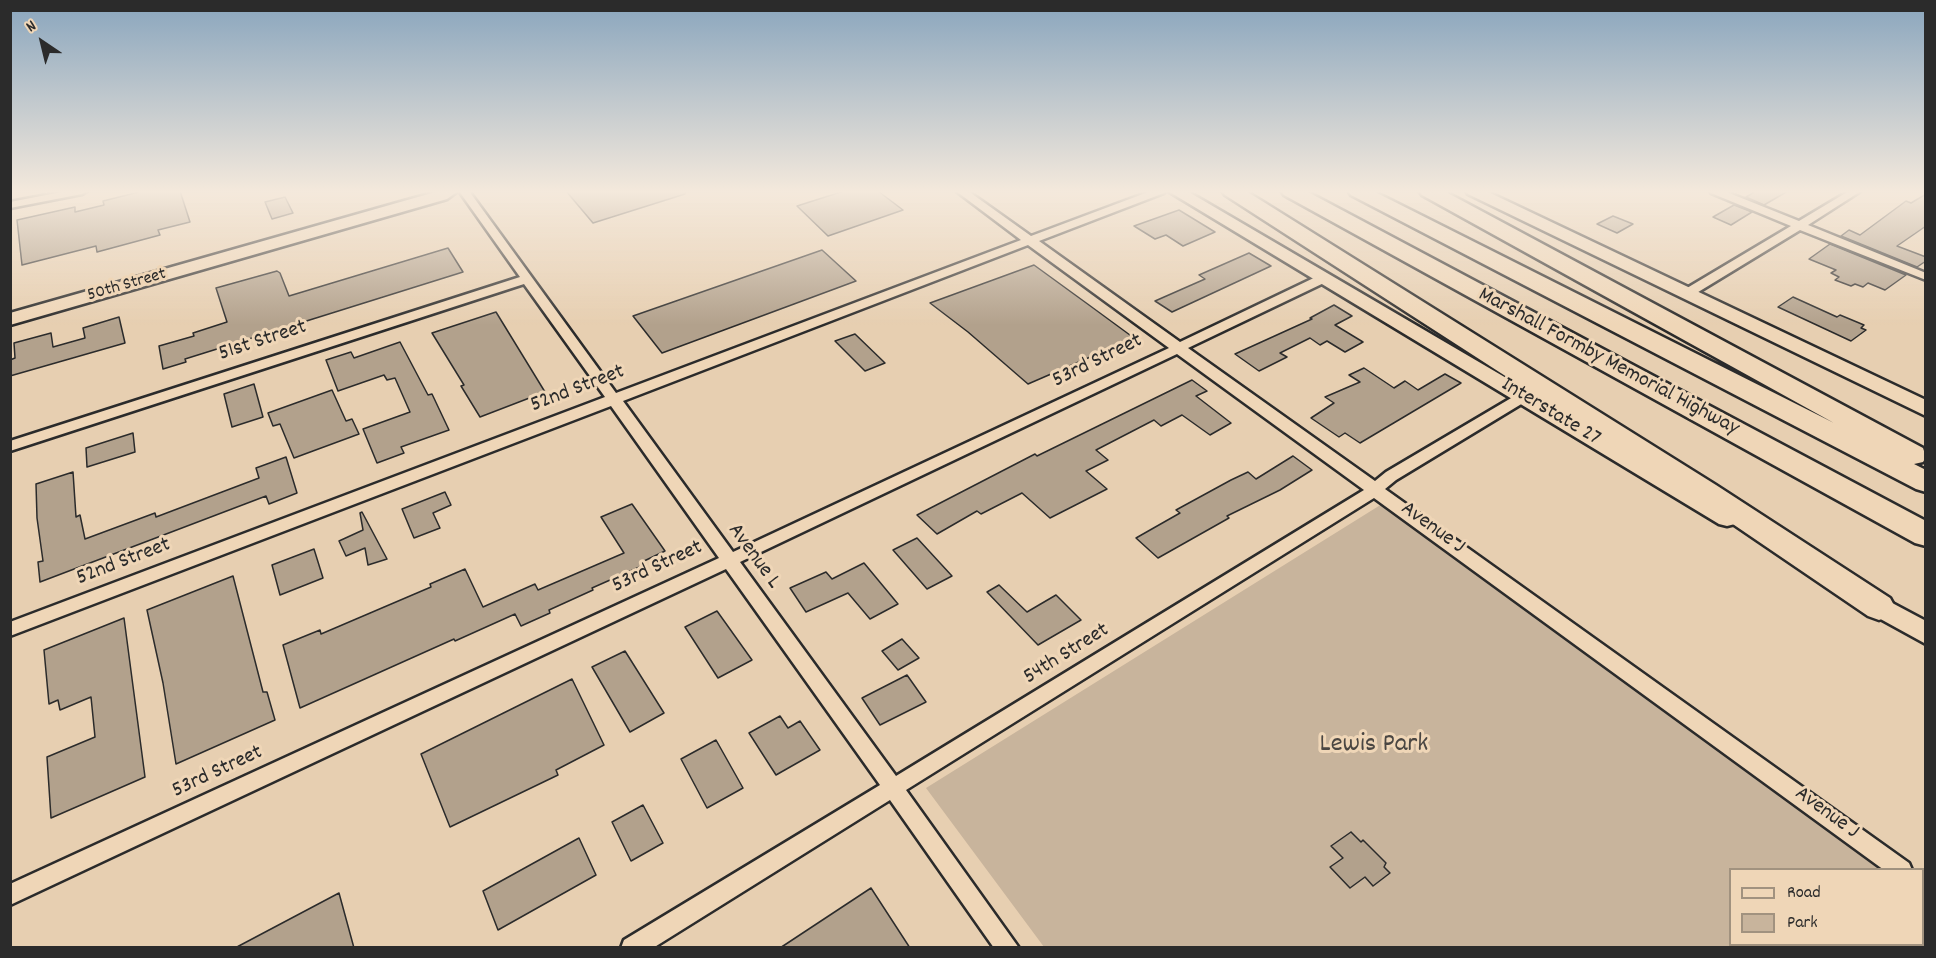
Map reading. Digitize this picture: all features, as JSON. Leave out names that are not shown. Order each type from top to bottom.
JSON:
[{"type":"highway","points":[[1302,236],[1706,492],[1879,607]]},
{"type":"highway","name":"Marshall Formby Memorial Highway","points":[[1374,236],[1926,535]]},
{"type":"highway","name":"Marshall Formby Memorial Highway","points":[[1445,236],[1926,483]]},
{"type":"highway","points":[[1511,236],[1926,462]]},
{"type":"main road","name":"50th Street","points":[[10,303],[254,236]]},
{"type":"main road","name":"50th Street","points":[[10,319],[302,236]]},
{"type":"main road","name":"Interstate 27","points":[[1252,236],[1926,634]]},
{"type":"main road","points":[[1566,236],[1926,409]]},
{"type":"street","name":"Avenue L","points":[[497,236],[1008,948]]},
{"type":"street","name":"Avenue J","points":[[1024,236],[1899,868]]},
{"type":"street","name":"52nd Street","points":[[10,628],[1045,236]]},
{"type":"street","points":[[1686,294],[1781,236]]},
{"type":"street","points":[[1824,236],[1926,277]]},
{"type":"street","name":"51st Street","points":[[10,446],[529,278]]},
{"type":"street","name":"53rd Street","points":[[10,895],[971,448],[1324,278]]},
{"type":"street","name":"54th Street","points":[[632,948],[1338,515],[1391,476],[1523,397]]},
{"type":"green space","name":"Lewis Park","points":[[1382,504],[1885,868],[1729,868],[1729,946],[1924,946],[1924,897],[1925,947],[1044,947],[926,788]]},
{"type":"building","points":[[19,236],[157,236],[97,252],[96,246],[22,265]]},
{"type":"building","points":[[1150,236],[1164,236],[1155,239]]},
{"type":"building","points":[[1167,236],[1207,236],[1183,246]]},
{"type":"building","points":[[1841,236],[1912,236],[1897,246],[1926,257],[1926,261],[1917,267]]},
{"type":"building","points":[[1830,244],[1906,275],[1885,290],[1868,283],[1863,287],[1855,284],[1851,286],[1835,280],[1839,277],[1831,273],[1836,270],[1809,259]]},
{"type":"building","points":[[448,248],[463,272],[185,359],[186,362],[163,369],[159,346],[194,336],[193,333],[227,322],[216,288],[277,271],[280,273],[289,296]]},
{"type":"building","points":[[822,250],[856,281],[662,353],[633,316]]},
{"type":"building","points":[[1249,253],[1271,266],[1172,312],[1155,301],[1205,279],[1199,275]]},
{"type":"building","points":[[1034,265],[1134,338],[1028,384],[968,332],[930,303]]},
{"type":"building","points":[[1793,297],[1837,317],[1840,315],[1864,325],[1861,328],[1866,330],[1851,341],[1778,307]]},
{"type":"building","points":[[1334,305],[1352,316],[1335,325],[1363,342],[1345,352],[1327,341],[1320,345],[1310,338],[1280,353],[1287,357],[1259,371],[1235,354],[1312,319],[1310,318]]},
{"type":"building","points":[[496,312],[545,392],[480,417],[461,386],[464,385],[432,333]]},
{"type":"building","points":[[119,317],[125,343],[10,376],[10,360],[15,358],[14,343],[51,333],[53,347],[85,338],[83,328]]},
{"type":"building","points":[[855,334],[885,363],[865,371],[835,341]]},
{"type":"building","points":[[400,342],[428,395],[432,394],[449,430],[401,447],[404,453],[377,463],[363,429],[410,412],[395,378],[387,380],[384,375],[338,391],[326,360],[351,352],[354,358]]},
{"type":"building","points":[[1364,368],[1394,388],[1405,381],[1418,390],[1445,374],[1461,383],[1360,443],[1345,433],[1339,437],[1311,418],[1334,403],[1325,397],[1360,382],[1349,375]]},
{"type":"building","points":[[1192,380],[1207,391],[1196,396],[1231,423],[1210,435],[1182,415],[1161,426],[1154,420],[1096,450],[1108,460],[1086,471],[1107,489],[1050,518],[1022,493],[981,514],[977,511],[937,534],[917,515],[1035,454],[1037,456]]},
{"type":"building","points":[[254,384],[263,417],[232,427],[224,394]]},
{"type":"building","points":[[332,390],[346,421],[352,419],[359,434],[294,458],[280,424],[273,426],[268,413]]},
{"type":"building","points":[[133,433],[135,452],[87,467],[86,448]]},
{"type":"building","points":[[1293,456],[1312,470],[1280,490],[1227,516],[1229,518],[1158,558],[1136,538],[1180,513],[1176,510],[1231,480],[1248,472],[1256,479]]},
{"type":"building","points":[[286,457],[297,493],[269,504],[266,496],[40,582],[38,562],[43,561],[37,518],[36,484],[73,472],[76,517],[80,515],[85,539],[155,513],[156,517],[259,478],[256,468]]},
{"type":"building","points":[[445,492],[451,505],[433,513],[440,528],[414,538],[402,509]]},
{"type":"building","points":[[632,504],[665,551],[642,562],[644,565],[592,588],[593,590],[521,626],[515,614],[300,708],[283,645],[320,630],[321,634],[431,587],[430,584],[465,569],[483,607],[535,584],[538,590],[624,553],[601,517]]},
{"type":"building","points":[[362,512],[387,559],[368,565],[365,548],[346,556],[339,541],[363,530],[360,513]]},
{"type":"building","points":[[917,538],[952,576],[927,589],[893,550]]},
{"type":"building","points":[[314,549],[323,578],[280,595],[272,565]]},
{"type":"building","points":[[864,563],[898,604],[870,619],[848,593],[806,612],[790,588],[826,572],[832,579]]},
{"type":"building","points":[[233,576],[263,692],[267,692],[275,720],[176,764],[163,683],[147,610]]},
{"type":"building","points":[[999,585],[1027,612],[1056,595],[1081,620],[1038,645],[987,592]]},
{"type":"building","points":[[717,611],[752,660],[718,678],[685,627]]},
{"type":"building","points":[[124,618],[145,777],[51,818],[47,757],[95,737],[91,697],[60,710],[58,700],[49,704],[44,650]]},
{"type":"building","points":[[902,639],[919,658],[898,670],[882,651]]},
{"type":"building","points":[[625,651],[664,713],[630,732],[592,667]]},
{"type":"building","points":[[907,675],[926,702],[880,725],[862,698]]},
{"type":"building","points":[[572,679],[604,745],[556,770],[558,775],[450,827],[421,754]]},
{"type":"building","points":[[780,716],[788,728],[800,721],[820,750],[776,775],[749,733]]},
{"type":"building","points":[[716,740],[743,788],[707,808],[681,759]]},
{"type":"building","points":[[643,805],[663,843],[631,861],[612,822]]},
{"type":"building","points":[[1351,832],[1361,842],[1363,840],[1386,863],[1384,867],[1390,873],[1373,886],[1365,877],[1350,888],[1330,867],[1343,858],[1331,846]]},
{"type":"building","points":[[579,838],[596,875],[498,930],[483,891]]},
{"type":"building","points":[[871,888],[910,948],[780,948]]},
{"type":"building","points":[[339,893],[354,948],[235,948]]}]
